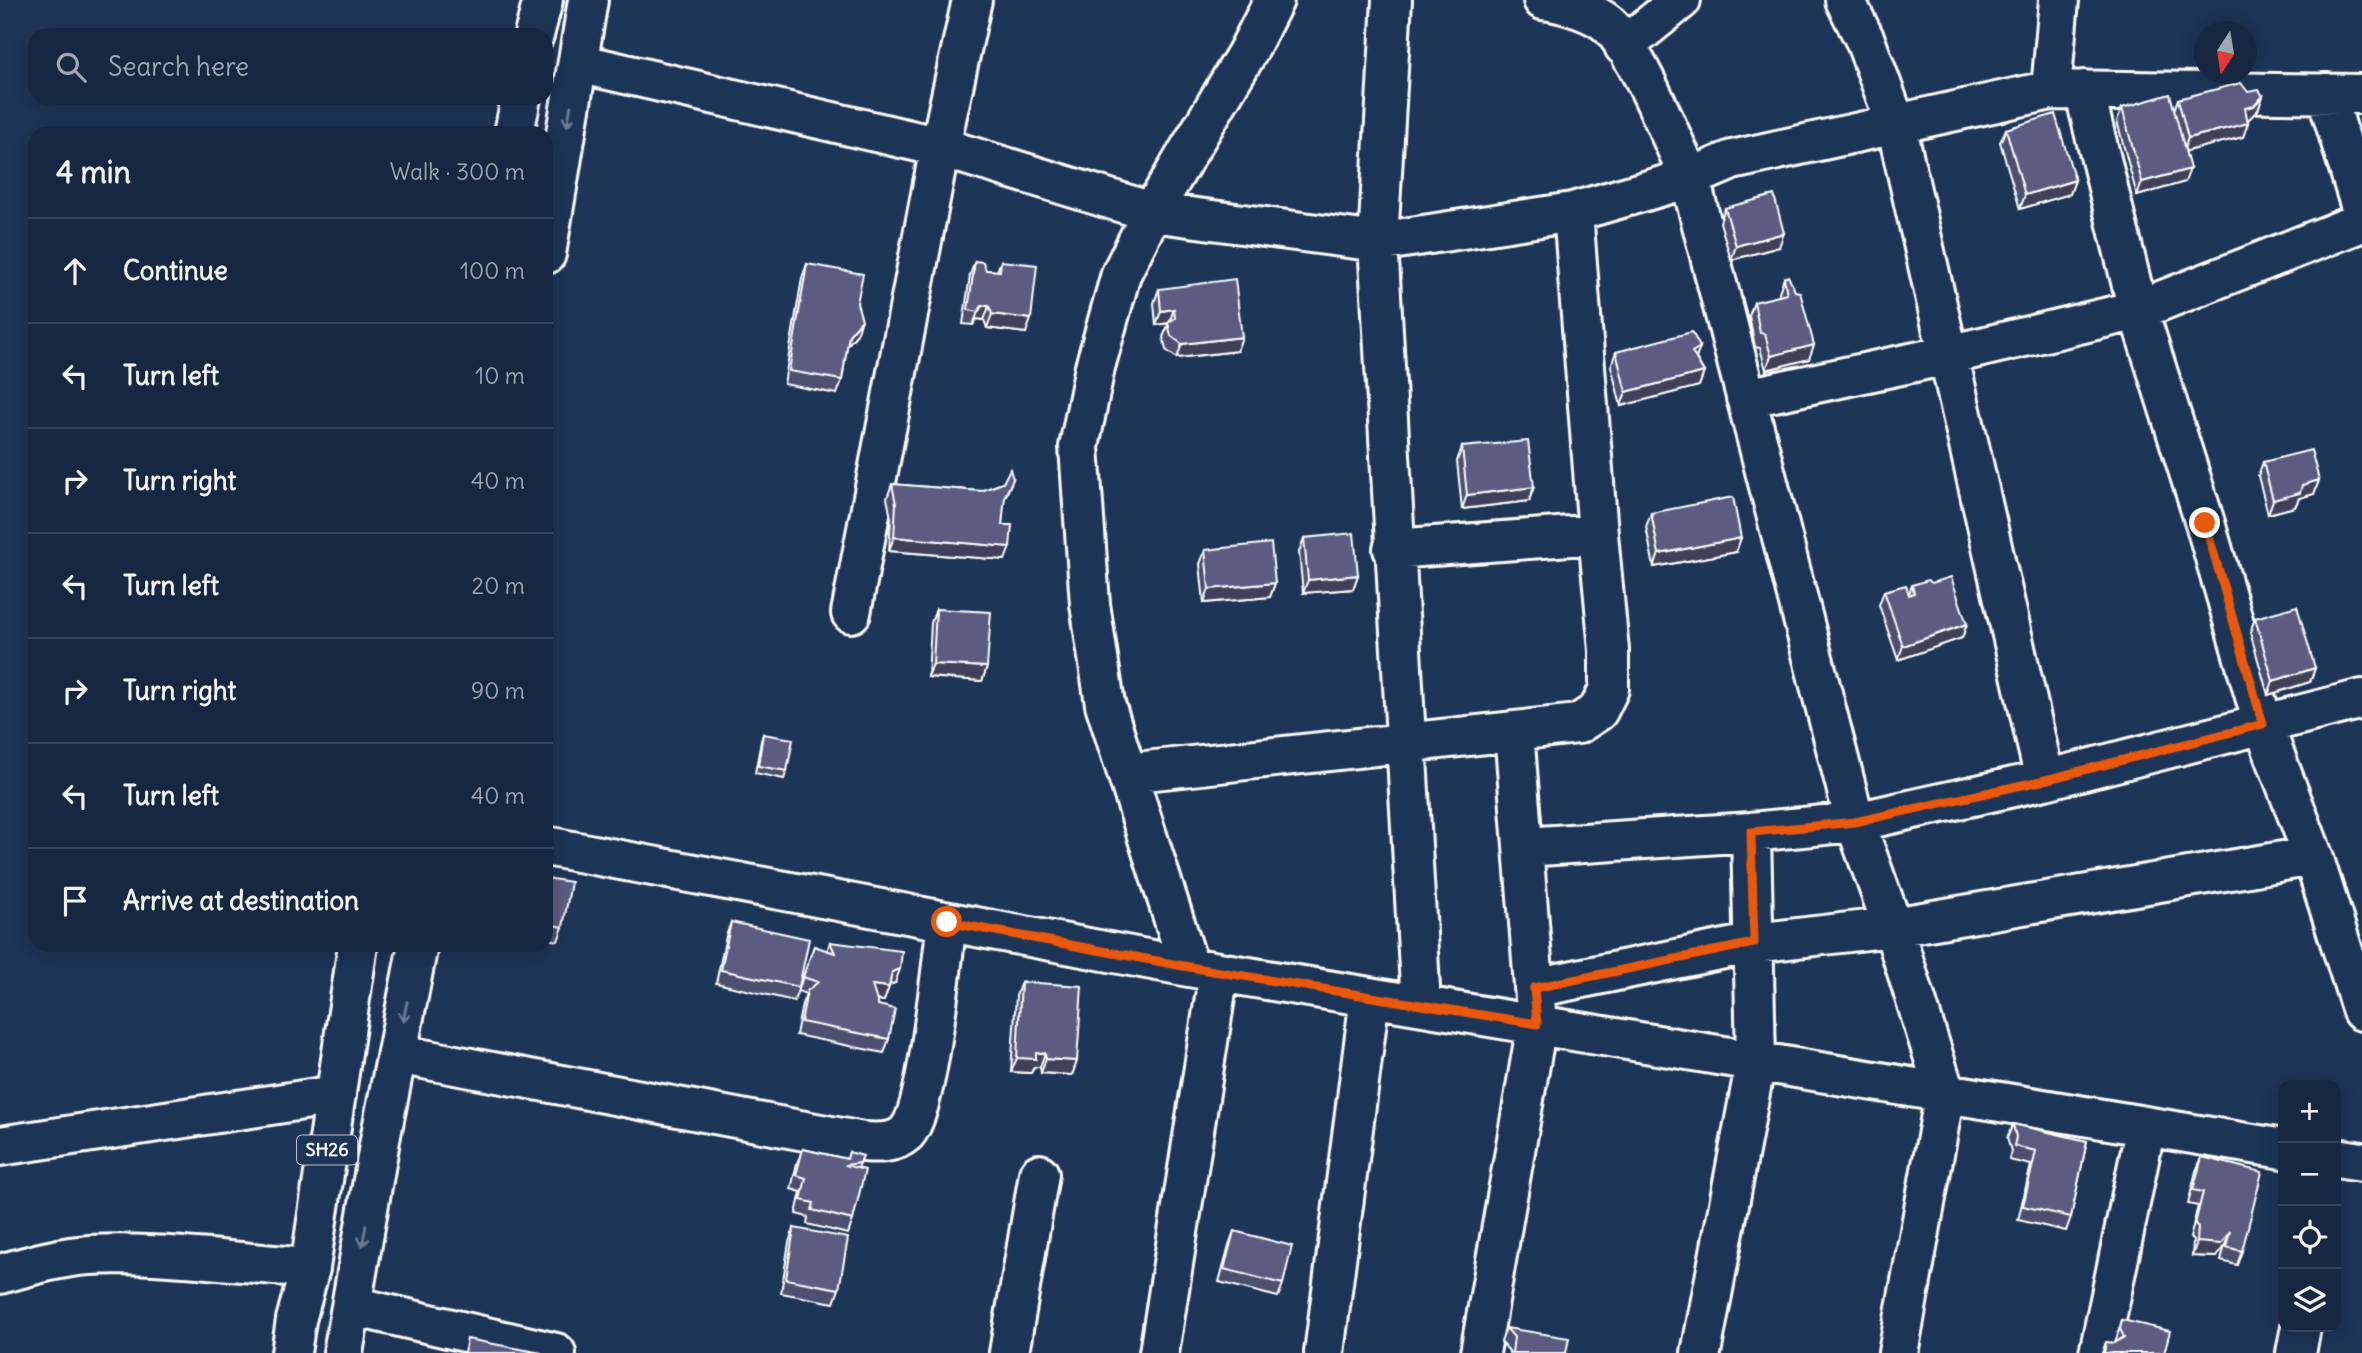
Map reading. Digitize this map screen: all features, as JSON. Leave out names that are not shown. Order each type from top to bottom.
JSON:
[{"type":"street","points":[[536,28],[543,0]]},
{"type":"street","points":[[553,212],[588,0]]},
{"type":"street","points":[[852,613],[940,147],[972,0]]},
{"type":"street","points":[[1159,1353],[1204,969],[1127,773],[1105,704],[1090,604],[1079,447],[1095,367],[1121,274],[1152,212],[1247,54],[1274,0]]},
{"type":"street","points":[[1392,0],[1378,242],[1393,549],[1421,1005]]},
{"type":"street","points":[[1543,0],[1560,2],[1611,26],[1643,79],[1690,178],[1855,822],[1893,927],[1945,1093],[1898,1353]]},
{"type":"street","points":[[1624,46],[1681,0]]},
{"type":"street","points":[[1845,0],[1865,40],[1896,124],[2045,780]]},
{"type":"street","points":[[2059,0],[2067,90],[2205,523],[2263,724],[2313,856],[2362,1011]]},
{"type":"street","points":[[578,63],[940,147],[1152,212],[1378,242],[1573,212],[1690,178],[1732,160],[2067,90],[2344,93],[2362,211]]},
{"type":"street","points":[[515,126],[520,105]]},
{"type":"street","points":[[1127,773],[1578,724],[1598,711],[1609,689],[1609,650],[1573,212]]},
{"type":"street","points":[[1746,398],[1948,355],[2138,310],[2362,222]]},
{"type":"street","points":[[1393,549],[1598,534]]},
{"type":"street","points":[[1524,846],[1751,832],[1855,822],[2045,780],[2362,699]]},
{"type":"street","points":[[1480,1353],[1536,1006],[1514,731]]},
{"type":"street","points":[[1701,1353],[1756,1061],[1751,832]]},
{"type":"street","points":[[553,847],[947,922],[1370,997],[1421,1005],[1536,1006],[1756,1061],[2278,1148]]},
{"type":"street","points":[[1536,1006],[1754,943],[1893,927],[2313,856]]},
{"type":"street","points":[[397,1054],[863,1142],[879,1144],[892,1141],[906,1134],[917,1115],[925,1082],[947,922]]},
{"type":"street","name":"SH26","points":[[291,1353],[296,1320],[310,1268],[357,952]]},
{"type":"street","points":[[343,1353],[417,952]]},
{"type":"street","points":[[1324,1353],[1370,997]]},
{"type":"street","points":[[0,1146],[336,1095]]},
{"type":"street","points":[[2099,1353],[2146,1126]]},
{"type":"street","points":[[2341,1159],[2362,1162]]},
{"type":"street","points":[[1009,1353],[1039,1174]]},
{"type":"street","points":[[0,1273],[88,1255],[132,1255],[310,1268]]},
{"type":"street","points":[[352,1306],[556,1353]]},
{"type":"street","points":[[2296,1353],[2300,1332]]},
{"type":"building","points":[[2237,84],[2242,84],[2248,92],[2259,90],[2263,96],[2254,106],[2245,108],[2248,123],[2188,138],[2178,99]]},
{"type":"building","points":[[2170,94],[2190,169],[2142,182],[2122,108]]},
{"type":"building","points":[[2055,114],[2075,180],[2025,195],[2006,129]]},
{"type":"building","points":[[1774,195],[1784,233],[1736,246],[1725,208]]},
{"type":"building","points":[[975,261],[983,262],[986,270],[1000,271],[1001,261],[1037,265],[1031,319],[992,314],[989,306],[982,306],[978,312],[968,310]]},
{"type":"building","points":[[807,264],[863,274],[857,303],[862,320],[849,335],[842,380],[789,371]]},
{"type":"building","points":[[1788,276],[1795,291],[1800,292],[1814,345],[1771,356],[1765,334],[1760,333],[1754,302],[1787,294],[1784,278]]},
{"type":"building","points":[[1235,279],[1242,337],[1182,344],[1171,336],[1168,323],[1175,318],[1174,309],[1161,311],[1159,289]]},
{"type":"building","points":[[1692,332],[1700,347],[1692,352],[1704,372],[1626,392],[1616,352]]},
{"type":"building","points":[[1528,441],[1534,487],[1467,495],[1462,447]]},
{"type":"building","points":[[2311,450],[2319,480],[2302,485],[2300,493],[2273,500],[2263,462]]},
{"type":"building","points":[[1010,469],[1013,479],[1005,496],[1002,525],[1012,525],[1010,547],[894,537],[896,504],[892,484],[981,491],[1003,483]]},
{"type":"building","points":[[1733,497],[1741,538],[1659,554],[1651,513]]},
{"type":"building","points":[[1354,533],[1358,575],[1308,580],[1304,538]]},
{"type":"building","points":[[1271,543],[1275,583],[1209,589],[1205,550]]},
{"type":"building","points":[[1951,577],[1967,624],[1903,646],[1884,591],[1906,585],[1909,595],[1914,593],[1912,585]]},
{"type":"building","points":[[2297,606],[2315,668],[2273,681],[2255,618]]},
{"type":"building","points":[[936,609],[991,612],[987,667],[933,664]]},
{"type":"building","points":[[763,734],[793,739],[787,771],[758,766]]},
{"type":"building","points":[[553,879],[571,882],[563,927],[553,925]]},
{"type":"building","points":[[731,922],[809,939],[799,987],[721,970]]},
{"type":"building","points":[[830,942],[902,951],[900,969],[892,972],[889,987],[872,985],[878,1005],[895,1009],[889,1039],[801,1022],[807,991],[818,982],[803,977],[814,946],[835,953]]},
{"type":"building","points":[[1021,982],[1082,986],[1077,1061],[1046,1059],[1045,1053],[1036,1053],[1036,1059],[1017,1058]]},
{"type":"building","points":[[2013,1124],[2087,1141],[2071,1217],[2023,1206],[2036,1151],[2014,1146],[2016,1137]]},
{"type":"building","points":[[803,1149],[847,1159],[849,1152],[863,1156],[860,1163],[845,1165],[865,1170],[853,1220],[812,1210],[814,1203],[801,1200],[806,1178],[796,1175]]},
{"type":"building","points":[[2202,1157],[2262,1172],[2242,1251],[2226,1247],[2230,1231],[2221,1244],[2197,1242],[2198,1227],[2195,1224],[2203,1192],[2193,1190]]},
{"type":"building","points":[[794,1228],[848,1238],[839,1289],[786,1279]]},
{"type":"building","points":[[1234,1231],[1292,1246],[1283,1284],[1224,1269]]},
{"type":"building","points":[[2122,1320],[2170,1331],[2164,1353],[2104,1353],[2106,1342],[2114,1343],[2124,1337],[2120,1329]]},
{"type":"building","points":[[1506,1328],[1569,1338],[1566,1353],[1512,1353],[1514,1337]]},
{"type":"building","points":[[467,1339],[542,1353],[464,1353]]},
{"type":"route","points":[[947,922],[1189,967],[1537,1024],[1534,988],[1754,943],[1751,832],[1855,822],[2045,780],[2263,724],[2205,523]]}]
